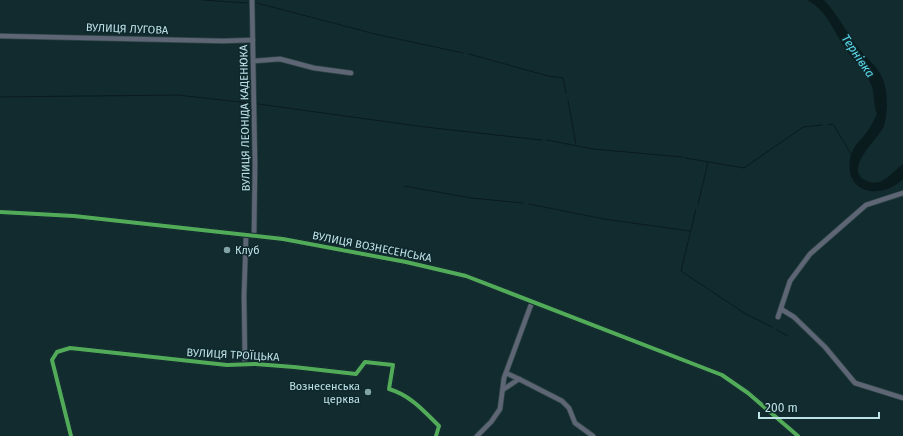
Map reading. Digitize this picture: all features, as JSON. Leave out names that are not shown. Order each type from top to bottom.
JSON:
[{"type":"street","name":"ВУЛИЦЯ ЛЕОНІДА КАДЕНЮКА","points":[[252,0],[255,165],[254,236]]},
{"type":"street","name":"ВУЛИЦЯ ЛУГОВА","points":[[0,36],[223,41],[253,40]]},
{"type":"street","points":[[254,61],[280,59],[314,68],[351,73]]},
{"type":"street","points":[[778,317],[793,275],[815,249],[866,206],[903,193]]},
{"type":"street","name":"ВУЛИЦЯ ВОЗНЕСЕНСЬКА","points":[[0,212],[74,216],[283,239],[466,276],[722,375],[748,393],[798,436]]},
{"type":"street","points":[[245,364],[244,296],[246,236]]},
{"type":"street","points":[[477,436],[498,413],[502,404],[506,373],[532,302]]},
{"type":"street","points":[[781,309],[794,317],[825,347],[855,383],[903,398]]},
{"type":"street","name":"ВУЛИЦЯ ТРОЇЦЬКА","points":[[71,436],[53,365],[54,355],[62,349],[70,348],[227,365],[245,364],[326,370],[356,374],[365,362],[393,365],[389,390],[405,395],[428,415],[439,426],[436,436]]},
{"type":"street","points":[[506,373],[562,401],[569,408],[575,423],[593,436]]},
{"type":"street","points":[[504,389],[519,379]]},
{"type":"water","name":"Тернівка","points":[[807,0],[824,0],[859,49],[879,71],[883,79],[887,99],[885,123],[880,133],[863,155],[859,163],[858,170],[860,176],[872,183],[882,181],[903,164],[903,179],[894,186],[884,190],[865,190],[857,185],[852,178],[849,168],[852,152],[867,132],[877,114],[871,84],[866,75],[847,51],[825,16],[814,4]]},
{"type":"waterway","points":[[202,0],[247,3]]},
{"type":"waterway","points":[[257,3],[375,34],[463,53]]},
{"type":"waterway","points":[[469,54],[548,76],[563,78],[566,93]]},
{"type":"waterway","points":[[0,97],[177,95],[249,103]]},
{"type":"waterway","points":[[568,101],[576,144]]},
{"type":"waterway","points":[[258,104],[425,127],[541,140]]},
{"type":"waterway","points":[[828,125],[833,124],[851,154]]},
{"type":"waterway","points":[[685,158],[744,168],[803,127],[822,125]]},
{"type":"waterway","points":[[547,140],[593,149],[682,157]]},
{"type":"waterway","points":[[698,204],[708,162]]},
{"type":"waterway","points":[[404,186],[471,198],[523,203]]},
{"type":"waterway","points":[[529,204],[604,219],[690,231]]},
{"type":"waterway","points":[[696,209],[681,271],[746,314],[772,327]]},
{"type":"waterway","points":[[777,330],[788,336]]},
{"type":"cycle path","points":[[0,212],[74,216],[283,239],[406,262],[466,276],[722,375],[748,393],[798,436]]},
{"type":"cycle path","points":[[71,436],[52,360],[57,352],[70,348],[227,365],[255,364],[356,374],[365,362],[393,365],[389,389],[404,395],[428,415],[439,426],[436,436]]},
{"type":"place","name":"Клуб","points":[[227,250]]},
{"type":"place","name":"Вознесенська церква","points":[[368,392]]}]
